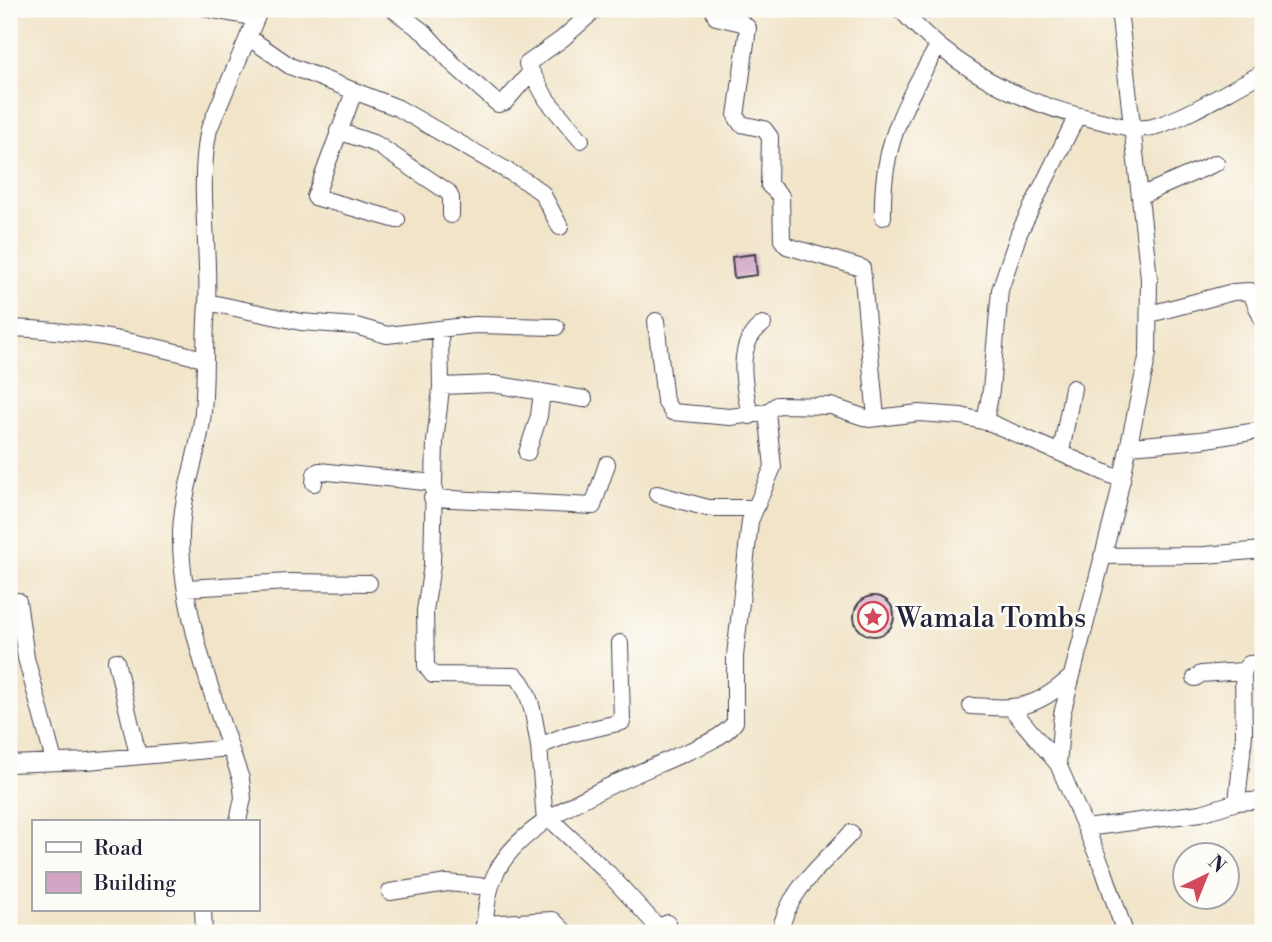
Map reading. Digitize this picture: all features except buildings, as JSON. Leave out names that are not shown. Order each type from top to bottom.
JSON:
[{"type":"street","points":[[208,9],[258,14],[209,129],[205,149],[207,302],[203,412],[182,510],[181,540],[187,588],[202,657],[241,779],[243,798],[238,820]]},
{"type":"street","points":[[393,9],[426,34],[454,65],[498,104],[505,102],[530,73]]},
{"type":"street","points":[[581,139],[547,100],[527,67],[529,61],[562,39],[596,9]]},
{"type":"street","points":[[713,9],[716,17],[743,23],[748,28],[736,116],[741,124],[764,130],[770,137],[769,185],[781,196],[782,240],[788,246],[862,268],[876,418]]},
{"type":"street","points":[[900,9],[938,46],[994,85],[1022,99],[1077,116],[1132,128],[1150,127],[1167,121],[1263,73]]},
{"type":"street","points":[[1119,9],[1142,195],[1150,314],[1148,353],[1130,446],[1071,677],[1057,747],[1059,764],[1125,933]]},
{"type":"street","points":[[248,37],[290,66],[398,108],[535,186],[560,227]]},
{"type":"street","points":[[883,217],[883,175],[897,122],[938,46]]},
{"type":"street","points":[[354,92],[338,131],[316,200],[397,220]]},
{"type":"street","points":[[985,422],[991,390],[1000,290],[1020,233],[1077,116]]},
{"type":"street","points":[[338,131],[376,144],[448,192],[452,198],[451,215]]},
{"type":"street","points":[[1142,195],[1216,163]]},
{"type":"street","points":[[1150,314],[1233,292],[1250,291],[1263,321]]},
{"type":"street","points":[[207,302],[301,322],[356,326],[387,335],[474,325],[556,327]]},
{"type":"street","points":[[656,321],[667,408],[672,412],[705,416],[750,415],[767,412],[777,405],[831,406],[863,418],[919,413],[961,416],[985,422],[1061,452],[1122,480]]},
{"type":"street","points":[[750,415],[744,385],[744,358],[747,341],[763,324]]},
{"type":"street","points":[[9,328],[79,331],[203,359]]},
{"type":"street","points":[[440,329],[441,386],[433,490],[432,565],[425,621],[427,670],[437,675],[516,676],[530,707],[539,746],[547,821],[608,873],[654,923],[661,926],[668,923]]},
{"type":"street","points":[[441,386],[493,384],[584,399]]},
{"type":"street","points":[[1061,452],[1073,388]]},
{"type":"street","points":[[527,453],[539,416],[542,392]]},
{"type":"street","points":[[566,933],[553,920],[484,929],[490,887],[511,850],[547,821],[712,738],[735,722],[735,656],[750,521],[773,467],[767,412]]},
{"type":"street","points":[[1130,446],[1201,440],[1263,430]]},
{"type":"street","points":[[314,483],[315,474],[319,471],[433,490],[593,506],[607,464]]},
{"type":"street","points":[[657,494],[708,508],[755,508]]},
{"type":"street","points":[[1102,555],[1193,555],[1263,550]]},
{"type":"street","points":[[187,588],[289,582],[369,583]]},
{"type":"street","points":[[18,601],[26,658],[54,761]]},
{"type":"street","points":[[539,746],[570,734],[622,722],[620,643]]},
{"type":"street","points":[[116,661],[138,755]]},
{"type":"street","points":[[1195,678],[1201,674],[1243,671],[1250,664],[1263,663]]},
{"type":"street","points":[[1237,802],[1244,735],[1243,671]]},
{"type":"street","points":[[971,705],[1011,708],[1047,699],[1071,677]]},
{"type":"street","points":[[1011,708],[1059,764]]},
{"type":"street","points":[[9,764],[230,748]]},
{"type":"street","points":[[1086,828],[1201,813],[1237,802],[1263,800]]},
{"type":"street","points":[[780,933],[782,916],[793,897],[850,833]]},
{"type":"street","points":[[390,892],[447,883],[490,887]]},
{"type":"street","points":[[202,911],[204,933]]},
{"type":"place","name":"Wamala Tombs","points":[[873,617]]}]
